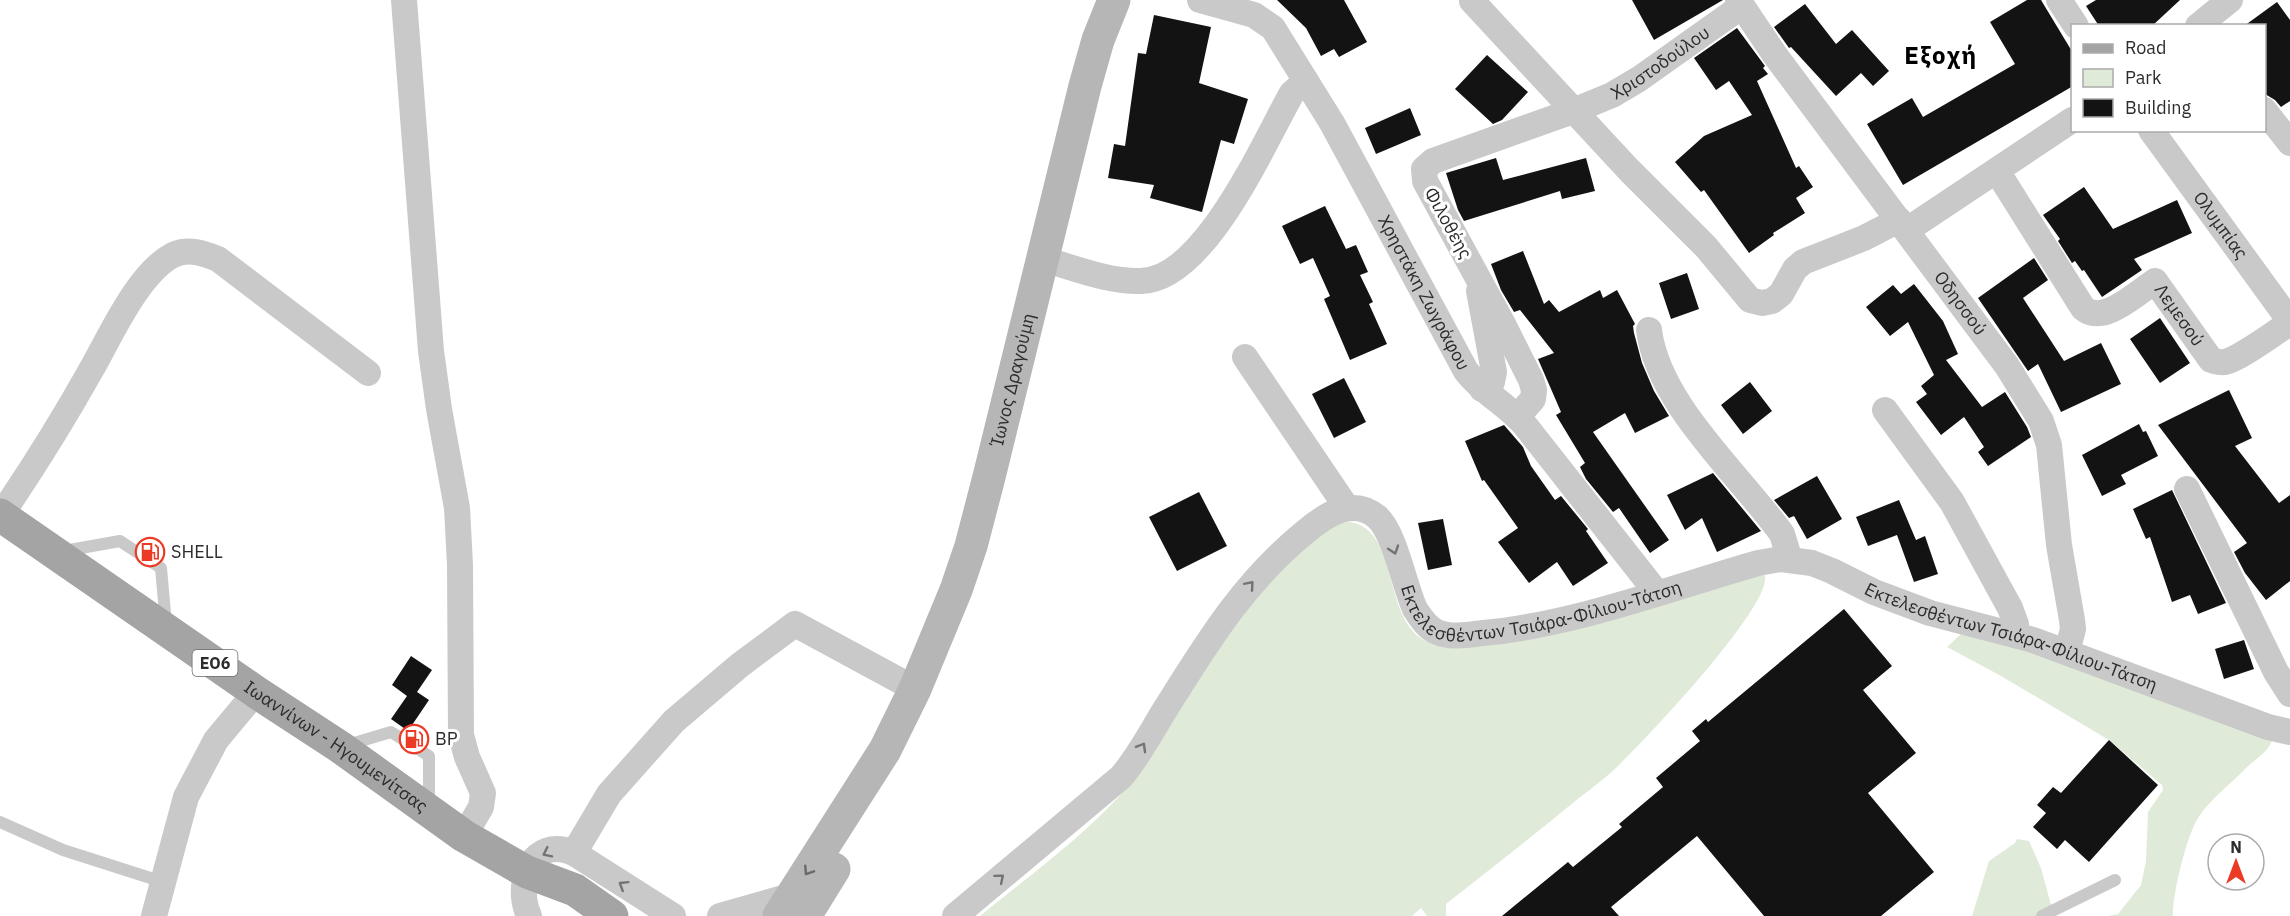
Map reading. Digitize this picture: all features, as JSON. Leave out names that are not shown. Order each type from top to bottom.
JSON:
[{"type":"main road","name":"Ίωνος Δραγούμη","points":[[791,910],[804,878],[885,750],[915,689],[968,556],[1093,59],[1114,0]]},
{"type":"main road","name":"Ιωαννίνων - Ηγουμενίτσας","points":[[1,515],[256,692],[340,747],[464,836],[527,872],[575,890],[612,916]]},
{"type":"main road","name":"Ιωαννίνων - Ηγουμενίτσας","points":[[527,872],[561,908],[572,916]]},
{"type":"street","points":[[404,0],[431,351],[457,508],[460,566],[461,735],[467,757],[483,794],[481,807],[464,836]]},
{"type":"street","name":"Χρηστάκη Ζωγράφου","points":[[1200,0],[1240,10],[1268,23],[1277,34],[1332,123],[1466,371],[1482,389],[1504,404],[1517,417],[1657,593]]},
{"type":"street","points":[[2059,0],[2075,24]]},
{"type":"street","points":[[2200,24],[2230,0]]},
{"type":"street","points":[[1472,1],[1629,170],[1706,247],[1744,294],[1755,303],[1768,302],[1777,298],[1795,269],[1803,262],[1903,225],[1997,171],[2071,121]]},
{"type":"street","name":"Χριστοδούλου","points":[[1573,111],[1601,100],[1639,79],[1740,3]]},
{"type":"street","name":"Οδησσού","points":[[1740,3],[1775,55],[2007,366],[2044,427],[2049,445],[2059,545],[2073,628],[2067,652]]},
{"type":"street","points":[[1043,260],[1114,279],[1142,282],[1153,280],[1172,270],[1201,246],[1222,219],[1292,93],[1306,81]]},
{"type":"street","name":"Φιλοθέης","points":[[1517,417],[1531,402],[1534,395],[1533,386],[1483,287],[1425,182],[1424,169],[1433,160],[1573,111]]},
{"type":"street","points":[[2266,111],[2290,143]]},
{"type":"street","name":"Ολυμπίας","points":[[2152,132],[2290,322]]},
{"type":"street","name":"Λεμεσού","points":[[1997,171],[2088,313],[2094,315],[2109,312],[2155,282],[2211,360],[2218,362],[2225,362],[2238,355],[2290,322]]},
{"type":"street","points":[[1,515],[66,413],[132,299],[159,266],[175,254],[194,251],[218,259],[368,373]]},
{"type":"street","points":[[1482,389],[1492,382],[1494,376],[1478,294],[1483,287]]},
{"type":"street","points":[[1649,330],[1656,361],[1676,398],[1782,534],[1790,560]]},
{"type":"street","points":[[955,916],[1120,777],[1140,751],[1221,622],[1241,595],[1294,541],[1327,516],[1347,508],[1245,357]]},
{"type":"street","points":[[1885,410],[1952,502],[2010,608],[2016,624],[2015,634]]},
{"type":"street","points":[[2187,489],[2276,672],[2290,694]]},
{"type":"street","name":"Εκτελεσθέντων Τσιάρα-Φίλιου-Τάτση","points":[[1347,508],[1358,508],[1373,514],[1384,526],[1415,609],[1422,620],[1437,632],[1463,635],[1521,628],[1657,593],[1758,562],[1790,560],[1812,563],[1930,613],[2015,634],[2268,728],[2290,732]]},
{"type":"street","points":[[574,853],[609,794],[674,720],[740,665],[795,624],[915,689]]},
{"type":"street","points":[[154,916],[182,807],[195,775],[216,740],[256,692]]},
{"type":"street","points":[[529,916],[522,892],[527,872],[539,856],[551,849],[562,849],[574,853],[673,916]]},
{"type":"street","points":[[720,916],[791,910]]},
{"type":"lane","points":[[55,553],[120,541],[161,568],[166,628]]},
{"type":"lane","points":[[340,747],[390,732],[429,756],[429,811]]},
{"type":"lane","points":[[0,822],[63,849],[163,882]]},
{"type":"lane","points":[[2042,916],[2115,880]]},
{"type":"green space","points":[[1350,522],[1365,528],[1376,540],[1384,556],[1401,611],[1410,627],[1422,639],[1441,645],[1760,572],[1765,576],[1762,592],[1729,643],[1634,750],[1609,774],[1446,904],[1446,916],[1427,916],[1421,908],[1412,916],[980,916],[1085,830],[1123,792],[1140,772],[1230,623],[1310,539],[1340,523]]},
{"type":"green space","points":[[1969,630],[2266,735],[2272,741],[2264,752],[2215,798],[2198,818],[2189,838],[2181,866],[2173,916],[2108,916],[2118,914],[2141,885],[2146,861],[2148,812],[2163,790],[2162,785],[2109,740],[1947,647],[1962,633]]},
{"type":"green space","points":[[2017,839],[2029,841],[2041,868],[2054,916],[1972,916],[1989,861],[2015,843]]},
{"type":"building","points":[[1277,0],[1344,0],[1367,42],[1339,57],[1334,49],[1321,56],[1306,28]]},
{"type":"building","points":[[1632,0],[1723,0],[1654,40]]},
{"type":"building","points":[[2027,0],[2041,0],[2071,50],[2071,87],[1903,185],[1867,124],[1912,98],[1923,117],[2015,64],[1990,22]]},
{"type":"building","points":[[2096,0],[2180,0],[2154,24],[2098,24],[2086,6]]},
{"type":"building","points":[[2277,2],[2290,20],[2290,101],[2281,107],[2266,95],[2266,24],[2247,24]]},
{"type":"building","points":[[1805,4],[1836,44],[1852,30],[1889,71],[1873,86],[1861,73],[1836,96],[1791,47],[1789,48],[1774,27]]},
{"type":"building","points":[[1154,15],[1211,27],[1199,83],[1248,99],[1234,144],[1221,140],[1202,212],[1150,198],[1154,185],[1108,178],[1114,144],[1125,146],[1138,53],[1146,54]]},
{"type":"building","points":[[1737,28],[1765,66],[1763,68],[1768,74],[1757,81],[1796,168],[1799,166],[1813,187],[1796,198],[1805,213],[1773,233],[1774,235],[1749,253],[1704,190],[1701,192],[1675,162],[1704,136],[1752,115],[1729,81],[1716,90],[1694,58]]},
{"type":"building","points":[[1487,55],[1528,92],[1502,120],[1493,124],[1455,89]]},
{"type":"building","points":[[1410,108],[1421,135],[1376,154],[1365,128]]},
{"type":"building","points":[[1496,158],[1503,180],[1586,158],[1595,191],[1562,199],[1560,191],[1464,221],[1446,173]]},
{"type":"building","points":[[2084,187],[2113,229],[2177,200],[2192,233],[2134,259],[2142,270],[2102,297],[2084,270],[2082,271],[2075,261],[2072,263],[2058,241],[2060,239],[2043,215]]},
{"type":"building","points":[[1325,206],[1346,249],[1356,245],[1368,272],[1360,275],[1373,302],[1369,304],[1387,344],[1350,360],[1324,299],[1330,296],[1313,258],[1300,264],[1282,226]]},
{"type":"building","points":[[1523,251],[1544,304],[1549,300],[1559,312],[1600,290],[1603,298],[1617,290],[1635,324],[1634,333],[1642,363],[1654,391],[1669,416],[1635,433],[1625,413],[1593,432],[1669,540],[1650,553],[1619,508],[1613,512],[1586,479],[1580,467],[1585,463],[1556,415],[1561,412],[1538,359],[1554,353],[1520,310],[1514,312],[1501,290],[1491,264]]},
{"type":"building","points":[[2034,258],[2048,280],[2023,298],[2064,361],[2101,343],[2121,384],[2061,412],[2038,364],[2028,371],[1978,298]]},
{"type":"building","points":[[1687,273],[1699,309],[1671,319],[1659,283]]},
{"type":"building","points":[[1914,284],[1943,321],[1958,354],[1946,360],[1982,407],[2005,392],[2027,427],[2031,437],[1988,466],[1978,452],[1984,447],[1964,417],[1941,435],[1916,402],[1927,394],[1921,386],[1934,375],[1908,322],[1890,336],[1866,307],[1893,285],[1901,294]]},
{"type":"building","points":[[2160,318],[2190,363],[2160,383],[2130,339]]},
{"type":"building","points":[[1344,378],[1366,422],[1334,438],[1312,394]]},
{"type":"building","points":[[1750,382],[1772,411],[1743,434],[1721,405]]},
{"type":"building","points":[[2229,390],[2252,438],[2235,446],[2279,503],[2290,495],[2290,581],[2266,600],[2245,573],[2234,552],[2247,543],[2158,425]]},
{"type":"building","points":[[2139,424],[2143,432],[2146,431],[2158,456],[2121,475],[2126,484],[2102,496],[2082,455]]},
{"type":"building","points":[[1504,425],[1523,447],[1531,466],[1555,500],[1561,496],[1588,529],[1586,531],[1608,563],[1573,586],[1557,562],[1529,583],[1498,542],[1518,528],[1484,480],[1482,481],[1465,441]]},
{"type":"building","points":[[1713,473],[1761,531],[1717,552],[1702,518],[1685,530],[1667,495]]},
{"type":"building","points":[[1817,476],[1842,519],[1807,539],[1794,516],[1789,518],[1774,500]]},
{"type":"building","points":[[2172,490],[2226,603],[2198,614],[2190,595],[2172,602],[2150,537],[2146,539],[2133,509]]},
{"type":"building","points":[[1199,492],[1227,546],[1177,571],[1149,517]]},
{"type":"building","points":[[1899,500],[1916,540],[1925,536],[1938,574],[1914,582],[1897,535],[1868,546],[1856,517]]},
{"type":"building","points":[[1443,519],[1452,565],[1428,570],[1418,523]]},
{"type":"building","points":[[1844,609],[1892,666],[1863,690],[1916,753],[1868,793],[1934,872],[1881,916],[1764,916],[1697,836],[1611,907],[1619,916],[1502,916],[1568,862],[1573,867],[1622,827],[1619,824],[1663,787],[1656,778],[1700,741],[1692,731],[1706,719],[1708,722]]},
{"type":"building","points":[[2244,640],[2254,669],[2224,679],[2215,649]]},
{"type":"building","points":[[411,656],[432,670],[417,692],[429,700],[408,731],[391,719],[407,696],[392,685]]},
{"type":"building","points":[[2109,740],[2158,785],[2089,862],[2065,840],[2057,849],[2033,827],[2046,813],[2037,805],[2053,787],[2061,793]]},
{"type":"place","name":"SHELL","points":[[150,552]]},
{"type":"place","name":"BP","points":[[414,739]]},
{"type":"district","name":"Εξοχή","points":[[1941,56]]}]
